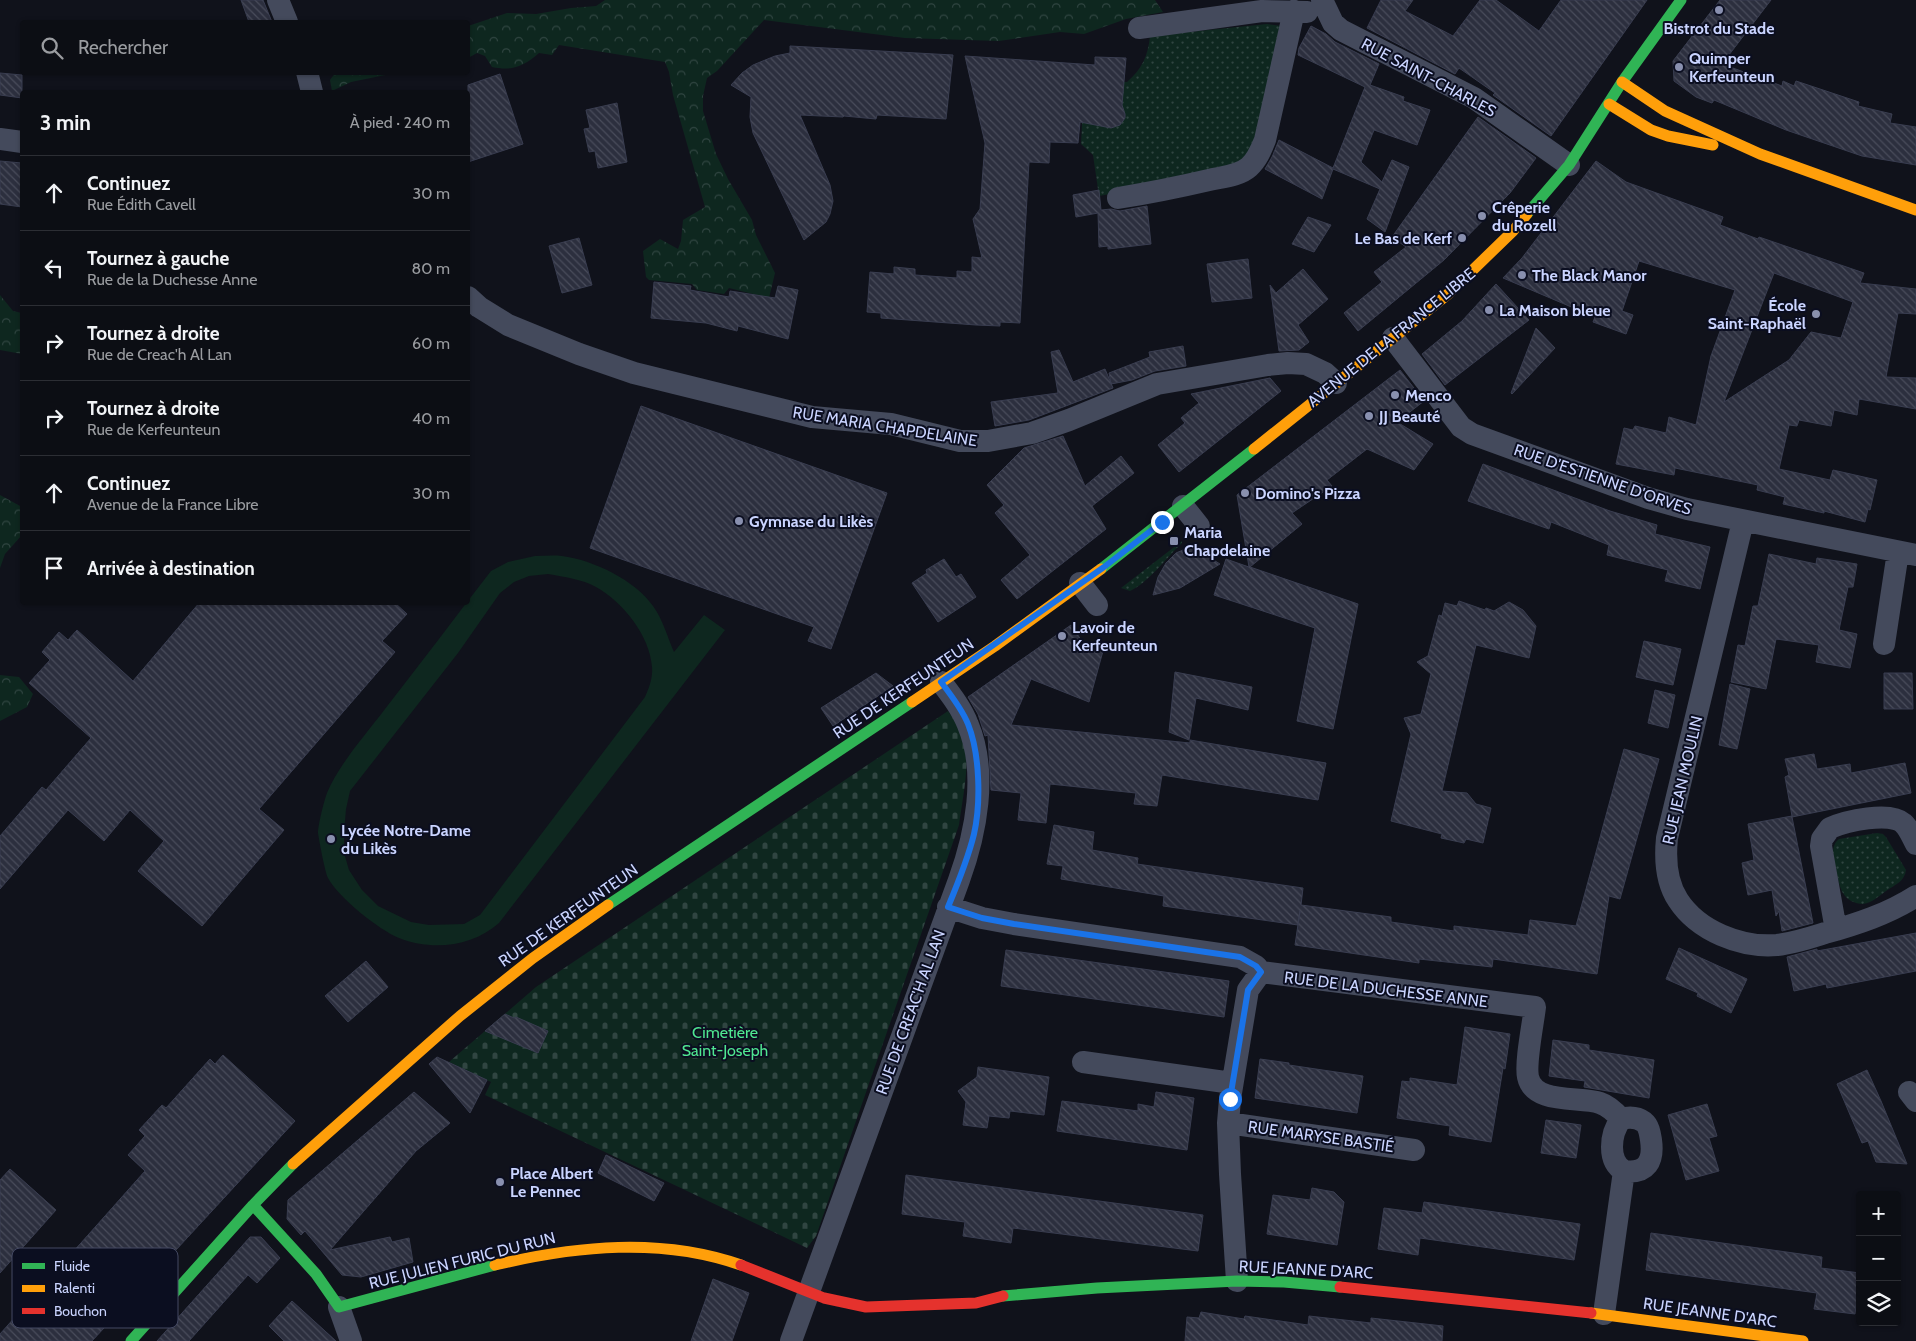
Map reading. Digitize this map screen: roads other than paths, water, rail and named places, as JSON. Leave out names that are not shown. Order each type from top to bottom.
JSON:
[{"type":"street","points":[[278,0],[286,20]]},
{"type":"street","name":"AVENUE DE LA FRANCE LIBRE","points":[[1080,583],[1104,567],[1183,506],[1447,295],[1476,268],[1519,223],[1568,165],[1622,82],[1682,0]]},
{"type":"street","name":"RUE SAINT-CHARLES","points":[[1139,28],[1262,11],[1314,11],[1324,1],[1333,23],[1341,30],[1474,98],[1568,165]]},
{"type":"street","points":[[1118,198],[1180,188],[1232,175],[1250,167],[1265,140],[1294,11]]},
{"type":"street","points":[[308,75],[312,90]]},
{"type":"street","points":[[1622,82],[1665,111],[1760,154],[1916,210]]},
{"type":"street","points":[[1609,104],[1643,126],[1660,133],[1760,154]]},
{"type":"street","points":[[0,139],[20,142]]},
{"type":"street","name":"RUE MARIA CHAPDELAINE","points":[[470,299],[479,307],[508,324],[579,354],[634,373],[812,417],[891,424],[960,441],[988,441],[1032,433],[1157,384],[1268,364],[1288,362],[1306,364],[1325,373],[1336,383]]},
{"type":"street","name":"RUE D'ESTIENNE D'ORVES","points":[[1393,338],[1466,432],[1687,510],[1907,554]]},
{"type":"street","points":[[1183,506],[1199,526]]},
{"type":"street","name":"RUE JEAN MOULIN","points":[[1743,521],[1670,824],[1666,866],[1677,899],[1697,921],[1724,936],[1746,944],[1777,945],[1836,930],[1883,914],[1916,896]]},
{"type":"street","points":[[1884,644],[1907,554]]},
{"type":"street","points":[[1080,583],[1097,605]]},
{"type":"street","name":"RUE DE KERFEUNTEUN","points":[[178,1289],[253,1205],[294,1163],[460,1016],[521,967],[607,906],[995,646],[1080,583]]},
{"type":"street","name":"RUE DE CREAC'H AL LAN","points":[[791,1341],[967,858],[974,833],[977,768],[974,746],[968,725],[960,709],[941,682]]},
{"type":"street","points":[[1836,930],[1821,846],[1822,839],[1830,828],[1883,816],[1904,824],[1916,844]]},
{"type":"street","name":"RUE DE LA DUCHESSE ANNE","points":[[948,907],[982,918],[1006,923],[1240,957],[1256,966],[1261,972],[1535,1008],[1528,1069],[1531,1084],[1541,1093],[1602,1103],[1614,1111],[1621,1120]]},
{"type":"street","points":[[1237,1281],[1228,1123],[1232,1083],[1248,990],[1261,972]]},
{"type":"street","points":[[1083,1062],[1232,1083]]},
{"type":"street","points":[[1628,1118],[1644,1122],[1650,1132],[1653,1153],[1646,1166],[1639,1171],[1624,1171],[1614,1162],[1612,1152],[1614,1133],[1621,1120],[1628,1118]]},
{"type":"street","name":"RUE MARYSE BASTIÉ","points":[[1228,1123],[1414,1150]]},
{"type":"street","points":[[1604,1314],[1624,1171]]},
{"type":"street","points":[[253,1205],[316,1274],[340,1307],[351,1341]]},
{"type":"street","name":"RUE JULIEN FURIC DU RUN","points":[[340,1307],[514,1261],[565,1252],[613,1247],[651,1246],[703,1253],[741,1265],[809,1292]]},
{"type":"street","name":"RUE JEANNE D'ARC","points":[[809,1292],[855,1306],[885,1308],[976,1302],[1008,1295],[1053,1292],[1237,1281],[1284,1282],[1360,1288],[1604,1314],[1803,1341]]},
{"type":"street","name":"RUE DE KERFEUNTEUN","points":[[131,1341],[143,1328]]},
{"type":"place","name":"Bistrot du Stade","points":[[1719,10]]},
{"type":"place","name":"Quimper Kerfeunteun","points":[[1679,67]]},
{"type":"place","name":"Crêperie du Rozell","points":[[1482,216]]},
{"type":"place","name":"Le Bas de Kerf","points":[[1462,238]]},
{"type":"place","name":"The Black Manor","points":[[1522,275]]},
{"type":"place","name":"La Maison bleue","points":[[1489,310]]},
{"type":"place","name":"École Saint-Raphaël","points":[[1816,314]]},
{"type":"place","name":"Menco","points":[[1395,395]]},
{"type":"place","name":"JJ Beauté","points":[[1369,416]]},
{"type":"place","name":"Domino's Pizza","points":[[1245,493]]},
{"type":"place","name":"Gymnase du Likès","points":[[739,521]]},
{"type":"place","name":"Maria Chapdelaine","points":[[1174,541]]},
{"type":"place","name":"Lavoir de Kerfeunteun","points":[[1062,636]]},
{"type":"place","name":"Lycée Notre-Dame du Likès","points":[[331,839]]},
{"type":"place","name":"Place Albert Le Pennec","points":[[500,1182]]},
{"type":"park label","name":"Cimetière Saint-Joseph","points":[[725,1041]]}]
